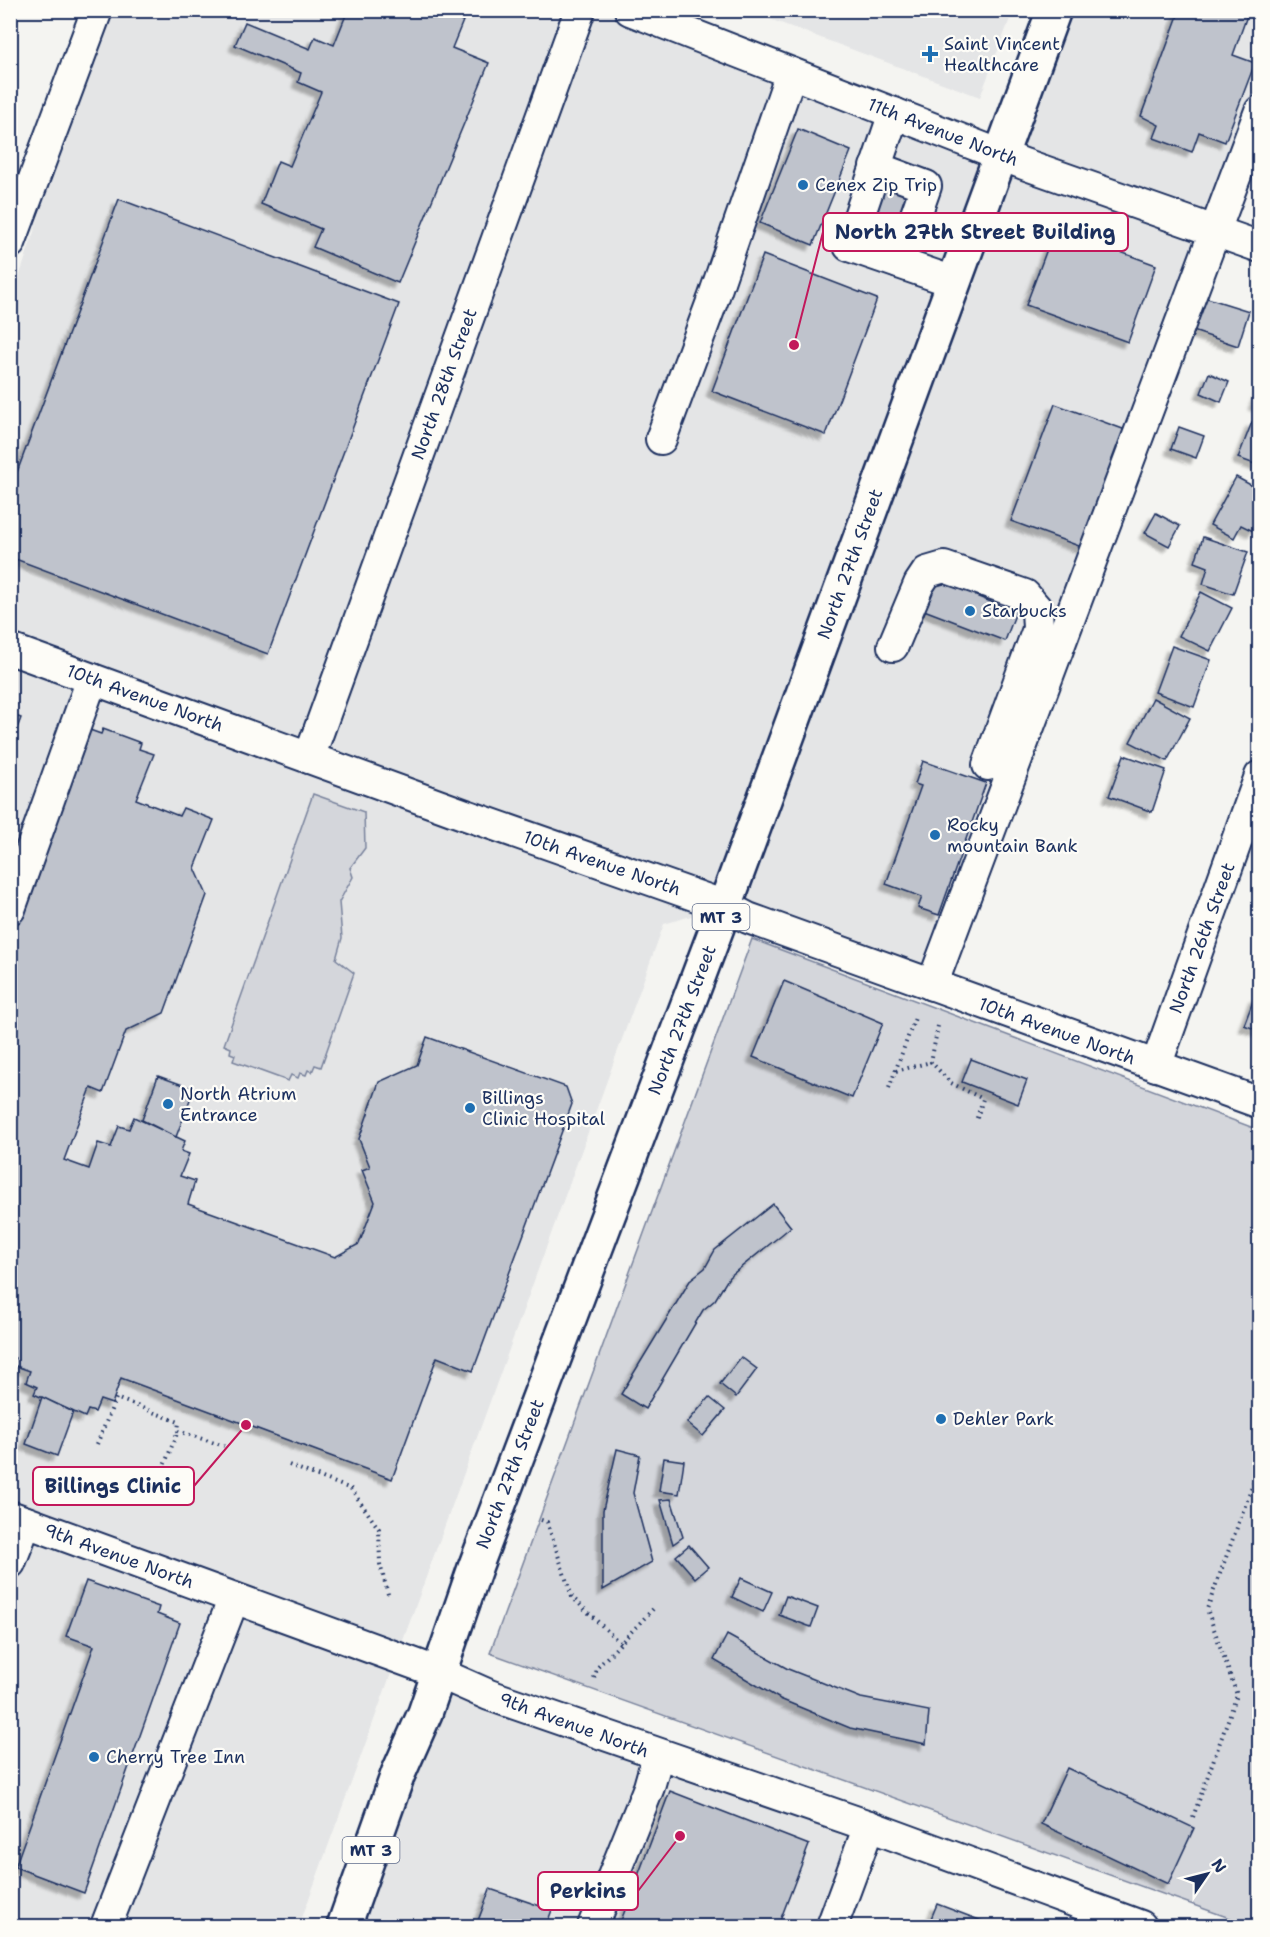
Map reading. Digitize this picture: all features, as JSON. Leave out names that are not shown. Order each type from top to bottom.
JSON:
[{"type":"main road","name":"North 27th Street","points":[[344,1926],[398,1774],[425,1713],[437,1672],[725,906],[1054,10]]},
{"type":"street","points":[[10,243],[97,10]]},
{"type":"street","name":"North 28th Street","points":[[309,758],[580,10]]},
{"type":"street","name":"11th Avenue North","points":[[630,10],[1001,154],[1260,247]]},
{"type":"street","points":[[661,439],[713,299],[791,73]]},
{"type":"street","points":[[932,986],[1260,111]]},
{"type":"street","points":[[894,113],[849,246],[954,282]]},
{"type":"street","points":[[875,167],[926,186],[899,263]]},
{"type":"street","points":[[893,646],[919,584],[927,572],[944,567],[1025,595],[1037,609],[1038,629],[988,765]]},
{"type":"street","name":"10th Avenue North","points":[[10,649],[725,906],[748,918],[932,986],[1260,1103]]},
{"type":"street","points":[[10,909],[92,679]]},
{"type":"street","name":"North 26th Street","points":[[1156,1066],[1260,776]]},
{"type":"street","points":[[10,1563],[18,1519]]},
{"type":"street","name":"9th Avenue North","points":[[18,1519],[437,1672],[489,1695],[869,1826],[1084,1917],[1141,1926]]},
{"type":"street","points":[[106,1926],[234,1598]]},
{"type":"street","points":[[594,1926],[649,1787],[658,1755]]},
{"type":"street","points":[[832,1926],[869,1826]]},
{"type":"path","points":[[889,1088],[915,1018]]},
{"type":"path","points":[[931,1062],[938,1026]]},
{"type":"path","points":[[896,1071],[931,1062]]},
{"type":"path","points":[[931,1062],[951,1083],[984,1099],[975,1121]]},
{"type":"path","points":[[97,1444],[116,1398],[179,1422],[178,1431],[149,1503]]},
{"type":"path","points":[[178,1431],[224,1446]]},
{"type":"path","points":[[289,1465],[351,1490],[379,1529],[380,1564],[389,1598]]},
{"type":"path","points":[[1193,1817],[1237,1695],[1206,1609],[1260,1465]]},
{"type":"path","points":[[541,1521],[547,1522],[572,1597],[620,1643]]},
{"type":"path","points":[[594,1678],[598,1667],[655,1607]]},
{"type":"shaded area","points":[[106,11],[628,11],[1001,154],[1054,11],[1259,11],[1259,111],[932,985],[725,906],[664,924],[299,1926],[11,1926],[10,305]]},
{"type":"shaded area","name":"Saint Vincent Healthcare","points":[[748,11],[1013,11],[980,97]]},
{"type":"shaded area","points":[[313,794],[364,812],[365,848],[350,868],[353,877],[339,902],[342,938],[336,959],[354,973],[321,1067],[315,1065],[312,1072],[308,1070],[306,1075],[300,1073],[298,1078],[291,1075],[288,1081],[233,1061],[235,1055],[230,1053],[231,1048],[224,1045]]},
{"type":"shaded area","name":"Dehler Park","points":[[752,939],[1259,1130],[1259,1926],[1252,1926],[490,1653]]},
{"type":"shaded area","points":[[437,1672],[869,1826],[832,1926],[343,1926]]},
{"type":"building","points":[[348,10],[436,10],[463,21],[452,48],[489,63],[398,283],[313,247],[321,229],[261,204],[278,161],[290,166],[321,92],[298,82],[301,73],[235,45],[245,22],[310,49],[315,37],[334,45]]},
{"type":"building","points":[[1180,10],[1249,10],[1233,55],[1255,63],[1225,142],[1199,132],[1192,152],[1154,138],[1159,125],[1141,116]]},
{"type":"building","points":[[798,129],[851,151],[813,245],[760,223]]},
{"type":"building","points":[[879,186],[909,196],[895,238],[866,228]]},
{"type":"building","points":[[119,199],[399,304],[268,654],[10,557],[10,491]]},
{"type":"building","points":[[1055,228],[1156,265],[1128,342],[1026,305]]},
{"type":"building","points":[[763,255],[877,299],[826,435],[712,391]]},
{"type":"building","points":[[1204,297],[1249,311],[1238,346],[1193,331]]},
{"type":"building","points":[[1209,373],[1229,382],[1221,402],[1201,393]]},
{"type":"building","points":[[1260,389],[1260,406],[1254,404]]},
{"type":"building","points":[[1055,404],[1131,432],[1087,549],[1011,521]]},
{"type":"building","points":[[1252,422],[1260,425],[1260,466],[1238,458]]},
{"type":"building","points":[[1179,427],[1204,436],[1196,458],[1171,449]]},
{"type":"building","points":[[1236,477],[1260,490],[1260,520],[1253,531],[1241,525],[1234,538],[1210,525]]},
{"type":"building","points":[[1156,513],[1180,526],[1169,546],[1145,533]]},
{"type":"building","points":[[1203,537],[1248,552],[1233,594],[1203,584],[1208,567],[1195,562]]},
{"type":"building","name":"Starbucks","points":[[936,578],[979,588],[976,596],[1016,612],[1005,641],[924,610]]},
{"type":"building","points":[[1201,592],[1232,608],[1210,651],[1179,636]]},
{"type":"building","points":[[1172,646],[1211,660],[1194,707],[1155,692]]},
{"type":"building","points":[[1153,698],[1190,718],[1167,761],[1130,742]]},
{"type":"building","points":[[10,714],[21,718],[12,742],[10,741]]},
{"type":"building","name":"Billings Clinic Hospital","points":[[87,729],[101,734],[103,729],[141,743],[139,749],[154,754],[136,799],[179,816],[183,808],[214,820],[195,868],[207,895],[164,1013],[126,1031],[103,1093],[91,1088],[64,1160],[89,1169],[98,1143],[111,1147],[119,1126],[129,1129],[134,1117],[185,1141],[181,1151],[189,1154],[180,1176],[195,1181],[188,1204],[335,1257],[359,1244],[375,1202],[362,1170],[370,1167],[359,1139],[379,1082],[417,1065],[427,1037],[566,1087],[572,1104],[473,1371],[437,1357],[392,1479],[121,1378],[112,1404],[100,1400],[95,1412],[88,1410],[85,1417],[34,1394],[37,1387],[26,1382],[30,1371],[13,1365],[15,1358],[10,1357],[10,940]]},
{"type":"building","points":[[1124,755],[1166,770],[1152,812],[1109,796]]},
{"type":"building","name":"Rocky mountain Bank","points":[[923,761],[986,783],[939,915],[918,908],[922,897],[886,884],[921,786],[915,784]]},
{"type":"building","points":[[784,981],[883,1023],[852,1098],[753,1057]]},
{"type":"building","points":[[1255,996],[1260,997],[1260,1031],[1244,1025]]},
{"type":"building","points":[[971,1059],[1027,1080],[1018,1104],[962,1082]]},
{"type":"building","name":"North Atrium Entrance","points":[[158,1076],[194,1089],[176,1137],[142,1120]]},
{"type":"building","points":[[773,1204],[791,1227],[729,1277],[715,1300],[703,1310],[645,1409],[621,1394],[691,1279],[705,1268],[715,1250]]},
{"type":"building","points":[[741,1357],[757,1369],[736,1397],[720,1384]]},
{"type":"building","points":[[42,1397],[73,1412],[57,1456],[26,1444]]},
{"type":"building","points":[[709,1397],[725,1410],[703,1436],[687,1423]]},
{"type":"building","points":[[617,1449],[640,1455],[633,1493],[652,1562],[603,1590],[603,1510]]},
{"type":"building","points":[[664,1458],[684,1461],[679,1494],[659,1491]]},
{"type":"building","points":[[671,1499],[683,1537],[673,1544],[660,1500]]},
{"type":"building","points":[[689,1545],[708,1567],[695,1578],[676,1556]]},
{"type":"building","points":[[741,1578],[772,1592],[763,1612],[732,1597]]},
{"type":"building","name":"Cherry Tree Inn","points":[[86,1581],[159,1607],[157,1614],[180,1623],[84,1893],[15,1867],[94,1646],[66,1636]]},
{"type":"building","points":[[786,1596],[818,1608],[811,1627],[779,1615]]},
{"type":"building","points":[[727,1635],[788,1669],[861,1698],[929,1711],[926,1744],[850,1728],[780,1699],[714,1660]]},
{"type":"building","points":[[1067,1768],[1194,1828],[1168,1884],[1041,1824]]},
{"type":"building","points":[[670,1791],[809,1845],[778,1926],[619,1926]]},
{"type":"building","points":[[490,1889],[552,1910],[546,1926],[476,1926]]},
{"type":"building","points":[[937,1904],[995,1926],[928,1926]]},
{"type":"place","name":"Saint Vincent Healthcare","points":[[930,54]]},
{"type":"place","name":"Cenex Zip Trip","points":[[803,185]]},
{"type":"place","name":"North 27th Street Building","points":[[794,345]]},
{"type":"place","name":"Starbucks","points":[[970,611]]},
{"type":"place","name":"Rocky mountain Bank","points":[[935,835]]},
{"type":"place","name":"North Atrium Entrance","points":[[168,1104]]},
{"type":"place","name":"Billings Clinic Hospital","points":[[470,1108]]},
{"type":"place","name":"Dehler Park","points":[[941,1419]]},
{"type":"place","name":"Billings Clinic","points":[[246,1425]]},
{"type":"place","name":"Cherry Tree Inn","points":[[94,1757]]},
{"type":"place","name":"Perkins","points":[[680,1836]]}]
